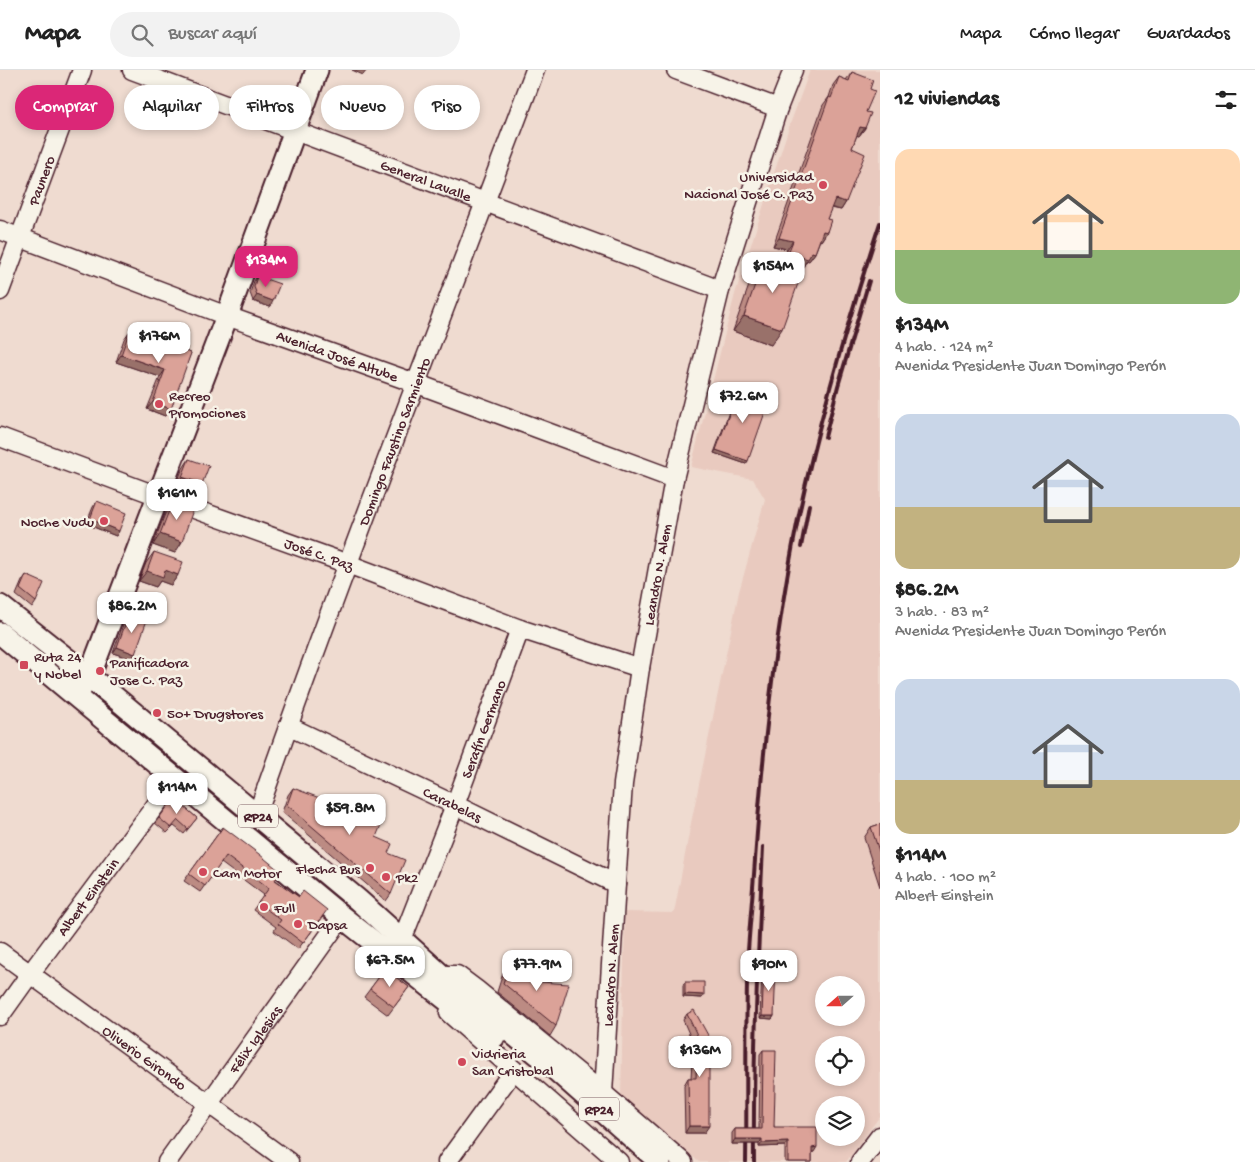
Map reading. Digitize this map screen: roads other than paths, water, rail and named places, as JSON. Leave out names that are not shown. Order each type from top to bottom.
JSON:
[{"type":"main road","points":[[76,696],[89,677],[227,316],[317,70]]},
{"type":"main road","name":"RP24","points":[[0,606],[89,677],[358,900],[402,940],[448,1000],[534,1069],[640,1162]]},
{"type":"main road","name":"RP24","points":[[2,637],[342,916],[539,1055],[660,1162]]},
{"type":"street","name":"Paunero","points":[[0,291],[82,70]]},
{"type":"street","name":"General Lavalle","points":[[132,70],[720,290]]},
{"type":"street","name":"Domingo Faustino Sarmiento","points":[[257,815],[348,564],[535,70]]},
{"type":"street","points":[[676,70],[778,108]]},
{"type":"street","name":"Leandro N. Alem","points":[[603,1093],[623,784],[640,668],[674,479],[720,290],[778,108],[793,70]]},
{"type":"street","name":"Avenida José Altube","points":[[0,230],[227,316],[416,383],[674,479]]},
{"type":"street","name":"José C. Paz","points":[[0,437],[520,629],[640,668]]},
{"type":"street","name":"Serafín Germano","points":[[402,940],[455,805],[520,629]]},
{"type":"street","name":"Carabelas","points":[[288,726],[616,884]]},
{"type":"street","name":"Albert Einstein","points":[[0,1016],[176,778]]},
{"type":"street","name":"Félix Iglesias","points":[[167,1162],[342,916]]},
{"type":"street","name":"Oliverio Girondo","points":[[0,952],[289,1162]]},
{"type":"street","points":[[619,1162],[448,1012],[435,981],[457,975],[603,1093],[683,1162]]},
{"type":"street","points":[[447,1162],[514,1070]]},
{"type":"street","points":[[860,1162],[880,1136]]},
{"type":"railway","points":[[746,1162],[748,951],[762,774],[776,646],[798,519],[815,444],[846,333],[880,223]]},
{"type":"railway","points":[[825,437],[869,281]]},
{"type":"railway","points":[[801,547],[809,505]]},
{"type":"railway","points":[[754,1162],[755,1044],[763,847]]},
{"type":"place","name":"Universidad Nacional José C. Paz","points":[[823,185]]},
{"type":"place","name":"Recreo Promociones","points":[[159,404]]},
{"type":"place","name":"Noche Vudu","points":[[104,521]]},
{"type":"place","name":"Ruta 24 y Nobel","points":[[24,665]]},
{"type":"place","name":"Panificadora Jose C. Paz","points":[[100,671]]},
{"type":"place","name":"50+ Drugstores","points":[[157,713]]},
{"type":"place","name":"Flecha Bus","points":[[370,868]]},
{"type":"place","name":"Cam Motor","points":[[203,872]]},
{"type":"place","name":"Pk2","points":[[386,877]]},
{"type":"place","name":"Full","points":[[264,907]]},
{"type":"place","name":"Dapsa","points":[[298,924]]},
{"type":"place","name":"Vidrieria San Cristobal","points":[[462,1062]]}]
